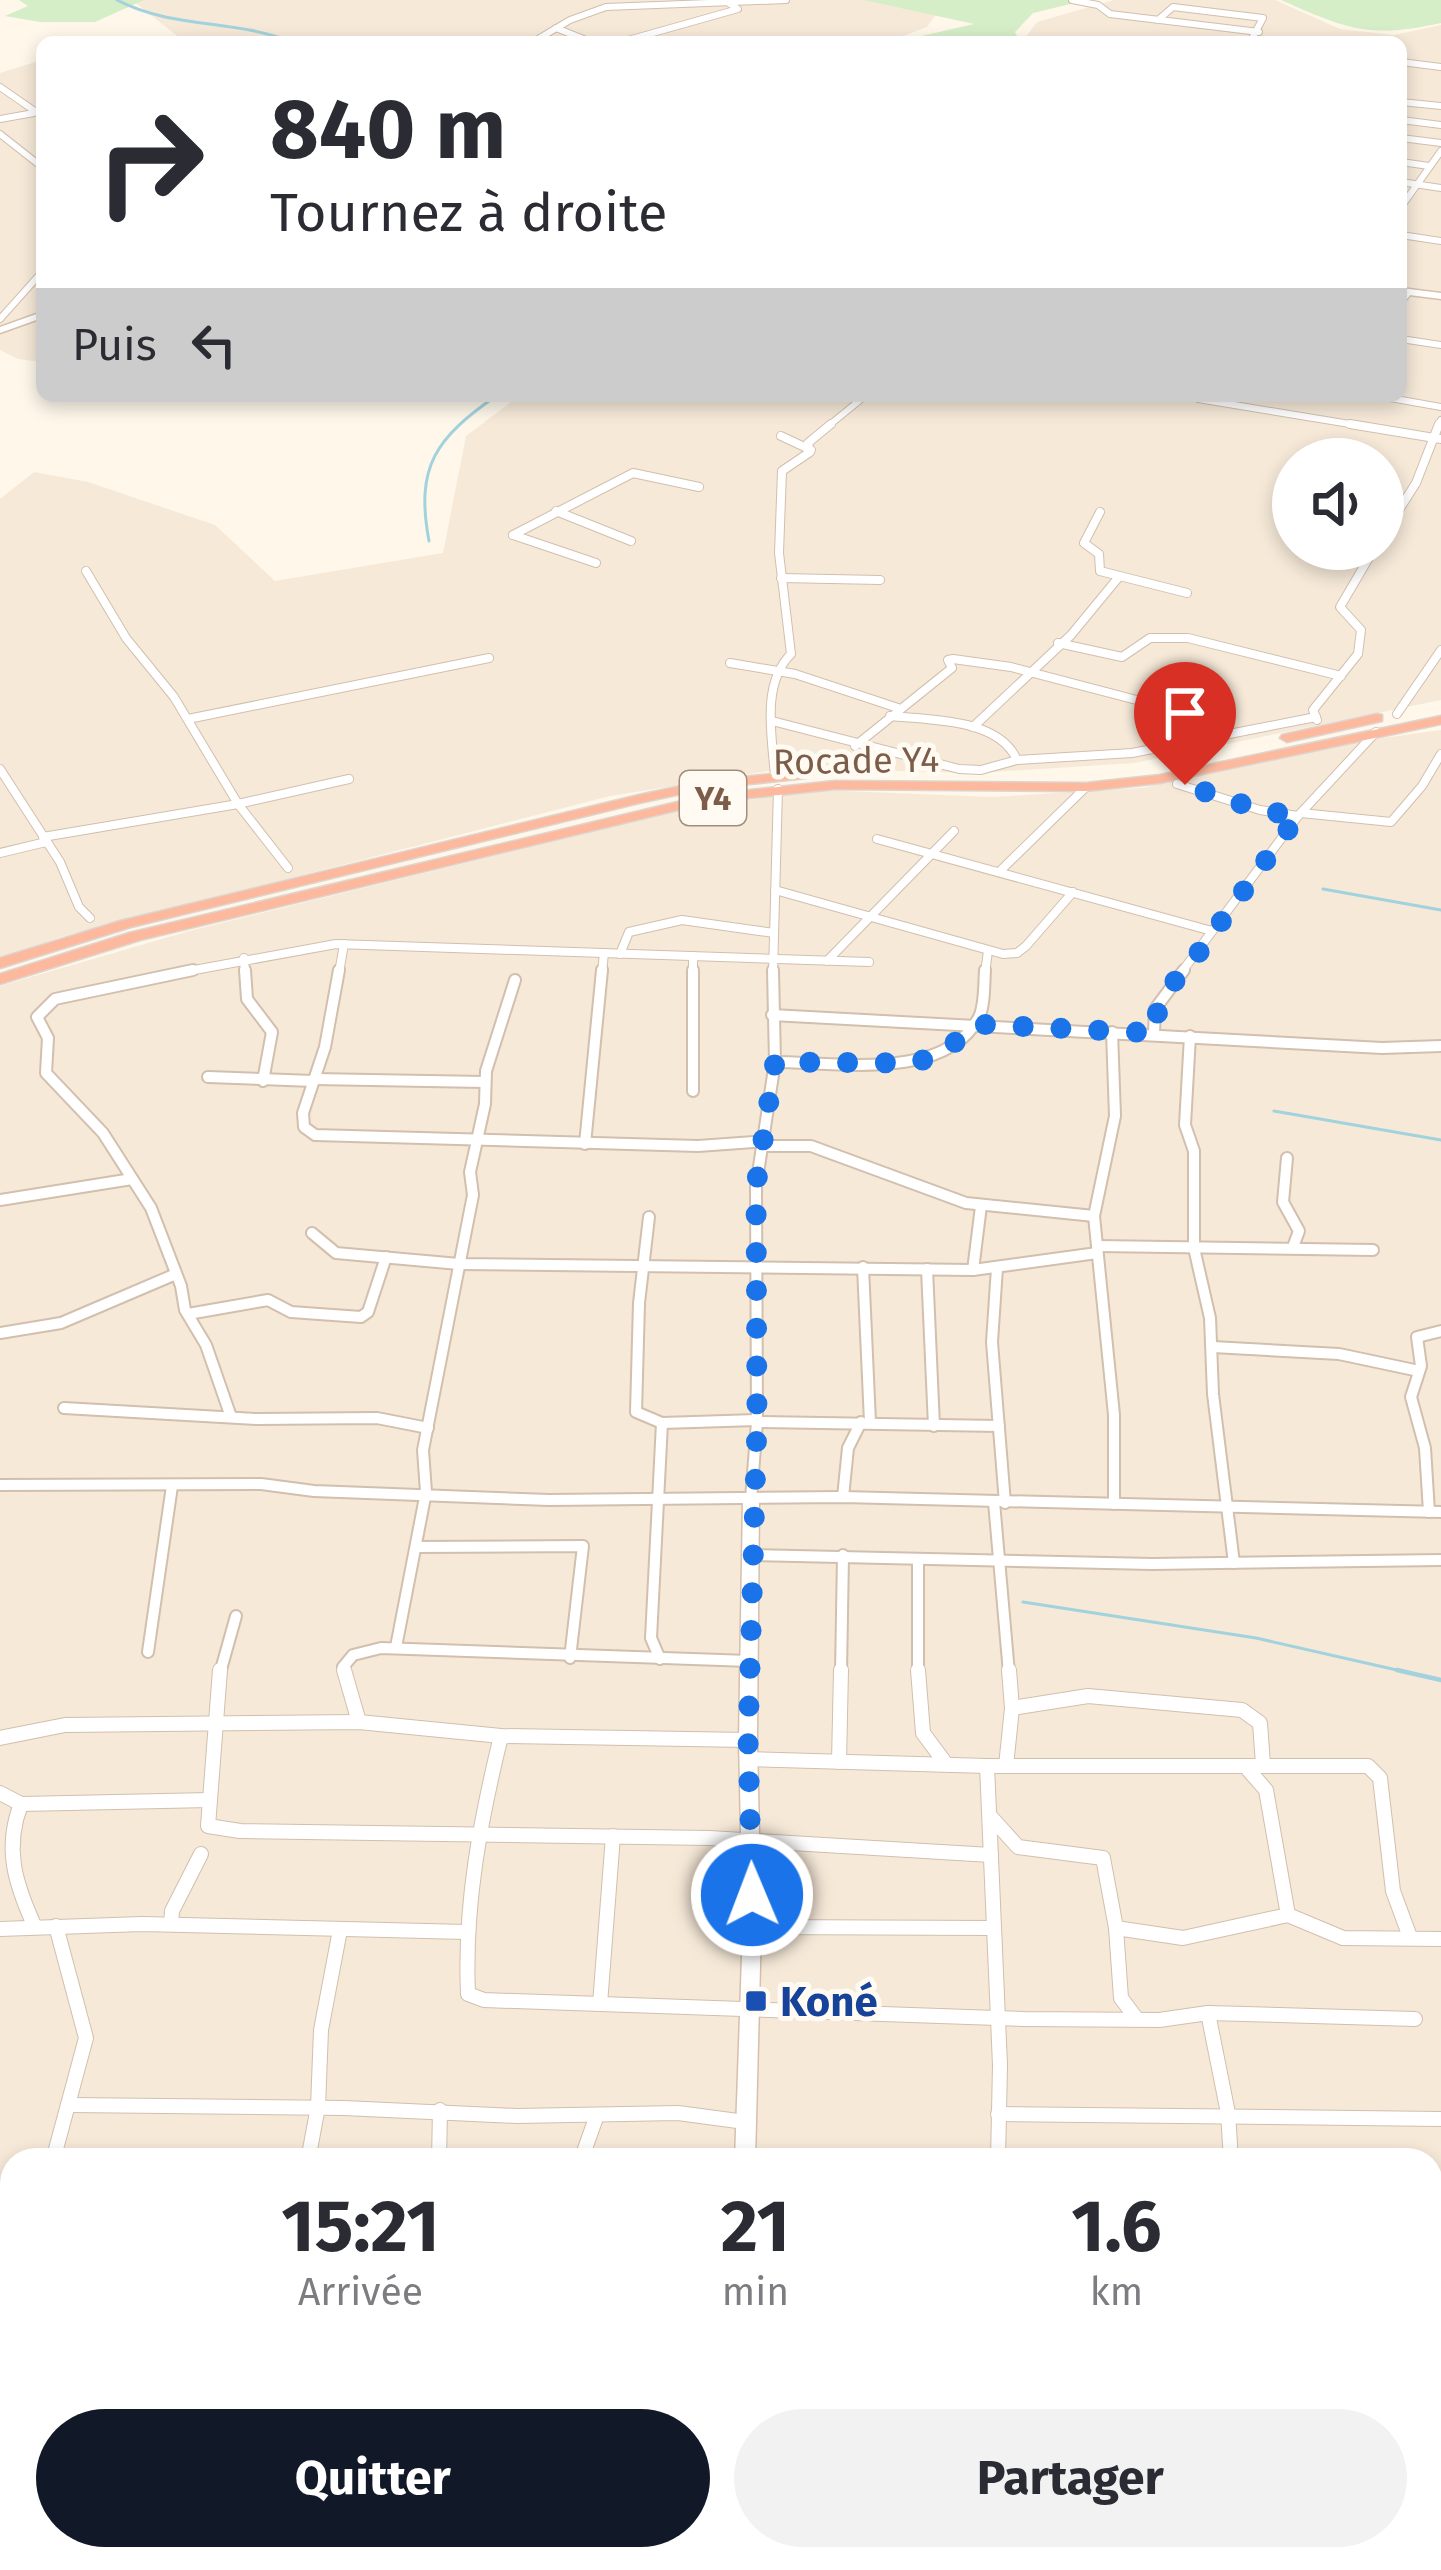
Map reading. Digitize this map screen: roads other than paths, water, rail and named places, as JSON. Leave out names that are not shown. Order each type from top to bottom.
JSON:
[{"type":"highway","name":"Rocade Y4","points":[[0,963],[126,924],[639,799],[776,782],[1075,777],[1154,768],[1319,723],[1441,708]]},
{"type":"highway","name":"Rocade Y4","points":[[0,979],[135,937],[776,782],[1086,788],[1160,778],[1441,720]]},
{"type":"street","points":[[543,36],[606,8],[786,0]]},
{"type":"street","points":[[1072,0],[1099,5],[1106,13],[1259,32]]},
{"type":"street","points":[[642,36],[738,9],[727,2]]},
{"type":"street","points":[[1158,20],[1173,7],[1213,10],[1263,17],[1253,30],[1259,32]]},
{"type":"street","points":[[556,28],[576,36]]},
{"type":"street","points":[[1255,36],[1259,32]]},
{"type":"street","points":[[1407,63],[1441,67]]},
{"type":"street","points":[[0,87],[36,114]]},
{"type":"street","points":[[1407,103],[1441,106]]},
{"type":"street","points":[[0,119],[36,115]]},
{"type":"street","points":[[1407,121],[1441,125]]},
{"type":"street","points":[[2,137],[36,162]]},
{"type":"street","points":[[1407,139],[1441,147],[1407,198]]},
{"type":"street","points":[[1407,163],[1429,166]]},
{"type":"street","points":[[1407,183],[1441,188]]},
{"type":"street","points":[[1407,236],[1441,241]]},
{"type":"street","points":[[0,320],[36,279]]},
{"type":"street","points":[[1407,295],[1441,296]]},
{"type":"street","points":[[0,330],[36,317]]},
{"type":"street","points":[[1407,340],[1441,345]]},
{"type":"street","points":[[1407,401],[1441,407]]},
{"type":"street","points":[[811,450],[808,443],[858,402]]},
{"type":"street","points":[[1227,402],[1437,438]]},
{"type":"street","points":[[1404,502],[1437,438],[1441,420]]},
{"type":"street","points":[[781,436],[811,450]]},
{"type":"street","points":[[745,2148],[752,1927],[748,1749],[751,1499],[757,1421],[756,1186],[775,1062],[776,782],[771,672],[791,654],[782,578],[782,471],[811,450]]},
{"type":"street","points":[[596,563],[513,536],[633,473],[650,473],[700,488]]},
{"type":"street","points":[[556,512],[631,541]]},
{"type":"street","points":[[1100,512],[1084,543],[1099,554],[1097,567],[1118,578],[1187,593]]},
{"type":"street","points":[[772,721],[855,746],[981,770],[1017,760],[1132,753],[1319,723],[1313,710],[1360,650],[1363,638],[1340,607],[1362,570]]},
{"type":"street","points":[[86,571],[126,638],[188,719],[238,804],[288,868]]},
{"type":"street","points":[[782,578],[880,580]]},
{"type":"street","points":[[973,727],[1027,671],[1102,606],[1118,578]]},
{"type":"street","points":[[1058,643],[1122,657],[1150,638],[1188,638],[1341,676]]},
{"type":"street","points":[[1397,714],[1435,667],[1441,650]]},
{"type":"street","points":[[188,719],[489,658]]},
{"type":"street","points":[[855,746],[952,668],[948,660],[972,659],[1027,671],[1167,708]]},
{"type":"street","points":[[730,663],[795,674],[894,712],[1007,738],[1016,749],[1017,760]]},
{"type":"street","points":[[1154,1033],[1160,998],[1300,815],[1378,731]]},
{"type":"street","points":[[1177,784],[1260,810],[1335,813],[1391,822],[1422,786],[1441,754]]},
{"type":"street","points":[[0,769],[80,907],[91,918]]},
{"type":"street","points":[[0,853],[349,779]]},
{"type":"street","points":[[999,872],[1086,788]]},
{"type":"street","points":[[827,961],[905,876],[954,831]]},
{"type":"street","points":[[878,839],[1213,931]]},
{"type":"street","points":[[776,890],[988,951],[1017,953],[1072,892]]},
{"type":"street","points":[[620,953],[628,932],[653,922],[701,921],[775,933]]},
{"type":"street","points":[[230,1414],[211,1358],[188,1314],[152,1208],[104,1133],[46,1073],[52,1051],[50,1035],[37,1017],[40,1009],[55,999],[244,958],[344,944],[869,962]]},
{"type":"street","points":[[344,944],[326,1047],[304,1121],[315,1136],[811,1146],[932,1194],[981,1206],[1094,1216]]},
{"type":"street","points":[[775,1062],[914,1063],[944,1053],[974,1024],[983,1007],[982,971],[988,951]]},
{"type":"street","points":[[585,1144],[604,953]]},
{"type":"street","points":[[692,1091],[693,956]]},
{"type":"street","points":[[244,958],[247,999],[272,1032],[263,1081]]},
{"type":"street","points":[[396,1647],[426,1492],[421,1456],[473,1195],[470,1172],[485,1104],[484,1082],[515,980]]},
{"type":"street","points":[[772,1016],[1382,1048],[1441,1046]]},
{"type":"street","points":[[1112,1032],[1115,1116],[1094,1216],[1114,1415],[1114,1504]]},
{"type":"street","points":[[1190,1036],[1185,1125],[1194,1151],[1194,1248],[1214,1347],[1213,1394],[1234,1563]]},
{"type":"street","points":[[208,1077],[219,1081],[484,1082]]},
{"type":"street","points":[[1286,1158],[1282,1202],[1299,1231],[1293,1247]]},
{"type":"street","points":[[0,1200],[132,1180]]},
{"type":"street","points":[[973,1270],[981,1206]]},
{"type":"street","points":[[649,1217],[633,1404],[643,1419],[662,1423],[999,1426]]},
{"type":"street","points":[[312,1234],[336,1253],[459,1264],[646,1267],[973,1270],[1098,1250],[1373,1250]]},
{"type":"street","points":[[188,1314],[268,1300],[291,1312],[361,1317],[368,1312],[386,1257]]},
{"type":"street","points":[[843,1497],[846,1458],[865,1422],[863,1267]]},
{"type":"street","points":[[997,1268],[992,1342],[999,1426],[998,1559],[1012,1708],[1006,1766]]},
{"type":"street","points":[[927,1269],[934,1426]]},
{"type":"street","points":[[0,1333],[61,1323],[176,1274]]},
{"type":"street","points":[[0,1485],[262,1484],[314,1491],[549,1500],[843,1497],[1435,1512],[1411,1397],[1419,1371],[1417,1337],[1441,1331]]},
{"type":"street","points":[[1214,1347],[1339,1354],[1419,1371]]},
{"type":"street","points":[[64,1408],[256,1419],[377,1418],[428,1428]]},
{"type":"street","points":[[660,1659],[651,1638],[662,1423]]},
{"type":"street","points":[[148,1652],[172,1486]]},
{"type":"street","points":[[416,1547],[583,1546],[570,1658]]},
{"type":"street","points":[[751,1555],[1234,1563],[1441,1560]]},
{"type":"street","points":[[839,1762],[843,1555]]},
{"type":"street","points":[[918,1560],[918,1695],[923,1733],[946,1764]]},
{"type":"street","points":[[236,1616],[220,1662],[208,1826],[240,1832],[750,1837],[991,1855]]},
{"type":"street","points":[[358,1722],[343,1666],[353,1655],[396,1647],[447,1654],[749,1661]]},
{"type":"street","points":[[1012,1708],[1088,1696],[1242,1710],[1260,1723],[1263,1764]]},
{"type":"street","points":[[0,1738],[65,1725],[358,1722],[501,1736],[748,1749],[839,1762],[1368,1766],[1378,1772],[1394,1891],[1410,1937]]},
{"type":"street","points":[[501,1736],[477,1836],[467,1932],[466,1988],[475,1997],[994,2015],[1136,2018],[1208,2013],[1415,2019]]},
{"type":"street","points":[[987,1766],[998,2148]]},
{"type":"street","points":[[1245,1766],[1266,1790],[1288,1915],[1303,1926],[1338,1938],[1441,1939]]},
{"type":"street","points":[[0,1792],[21,1804],[210,1800]]},
{"type":"street","points":[[21,1804],[4,1832],[3,1853],[8,1876],[34,1925]]},
{"type":"street","points":[[990,1816],[1018,1847],[1100,1855],[1116,1928],[1121,1999],[1136,2018]]},
{"type":"street","points":[[600,2004],[613,1836]]},
{"type":"street","points":[[171,1924],[172,1911],[201,1854]]},
{"type":"street","points":[[1116,1928],[1145,1935],[1206,1937],[1288,1915]]},
{"type":"street","points":[[0,1929],[171,1924],[467,1932]]},
{"type":"street","points":[[56,1926],[86,2038],[57,2148]]},
{"type":"street","points":[[752,1927],[992,1928]]},
{"type":"street","points":[[310,2148],[318,2107],[321,2030],[340,1930]]},
{"type":"street","points":[[1208,2013],[1230,2148]]},
{"type":"street","points":[[70,2105],[678,2114],[745,2122]]},
{"type":"street","points":[[439,2148],[440,2110]]},
{"type":"street","points":[[998,2114],[1441,2119]]},
{"type":"street","points":[[585,2148],[597,2115]]},
{"type":"waterway","points":[[117,0],[160,16],[273,36]]},
{"type":"waterway","points":[[429,541],[425,493],[435,456],[458,426],[488,402]]},
{"type":"waterway","points":[[1323,889],[1441,910]]},
{"type":"waterway","points":[[1274,1111],[1441,1140]]},
{"type":"waterway","points":[[1023,1602],[1256,1638],[1410,1673]]},
{"type":"waterway","points":[[1397,1670],[1441,1680]]},
{"type":"place","name":"Koné","points":[[756,2001]]}]
